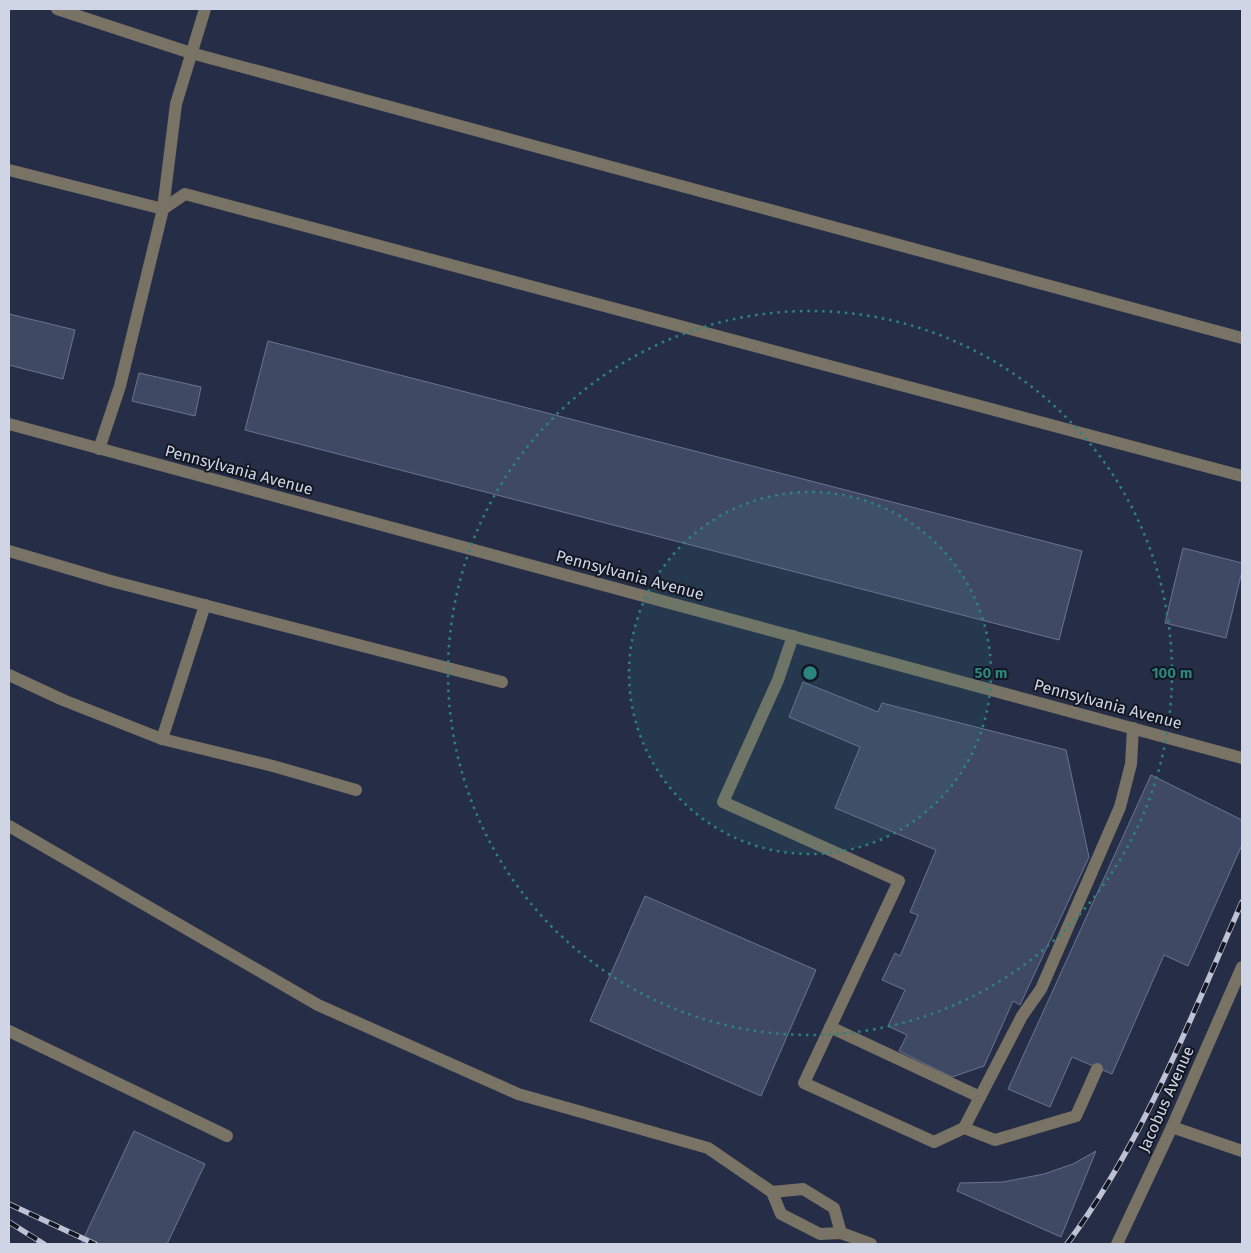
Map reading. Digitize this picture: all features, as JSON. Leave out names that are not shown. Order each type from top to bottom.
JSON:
[{"type":"street","points":[[57,9],[192,53],[1242,338]]},
{"type":"street","points":[[99,449],[120,386],[162,210],[176,104],[205,9]]},
{"type":"street","points":[[9,172],[162,210],[185,194],[1242,476]]},
{"type":"street","name":"Pennsylvania Avenue","points":[[9,424],[1242,758]]},
{"type":"street","points":[[9,551],[111,581],[502,682]]},
{"type":"street","points":[[162,738],[205,605]]},
{"type":"street","points":[[793,636],[778,680],[723,802],[899,882],[804,1083],[934,1142],[964,1128],[1022,1016],[1040,989],[1120,808],[1131,764],[1133,728]]},
{"type":"street","points":[[9,675],[63,700],[162,738],[273,766],[356,790]]},
{"type":"street","points":[[9,826],[318,1005],[518,1094],[708,1148],[772,1192],[781,1214],[820,1234],[841,1233],[871,1244]]},
{"type":"street","name":"Jacobus Avenue","points":[[1117,1244],[1172,1127],[1242,967]]},
{"type":"street","points":[[830,1026],[980,1097]]},
{"type":"street","points":[[9,1031],[227,1136]]},
{"type":"street","points":[[964,1128],[995,1140],[1076,1116],[1097,1069]]},
{"type":"street","points":[[1172,1127],[1242,1151]]},
{"type":"street","points":[[772,1192],[803,1189],[834,1208],[841,1233]]},
{"type":"building","points":[[9,314],[75,330],[63,379],[9,365]]},
{"type":"building","points":[[268,341],[1082,551],[1059,640],[245,430]]},
{"type":"building","points":[[139,373],[201,387],[195,416],[132,401]]},
{"type":"building","points":[[1183,548],[1242,563],[1242,571],[1226,638],[1165,623]]},
{"type":"building","points":[[803,682],[878,712],[882,703],[1066,750],[1089,857],[1020,1005],[1013,1001],[984,1066],[952,1077],[899,1051],[907,1035],[888,1026],[905,990],[882,980],[895,953],[900,956],[918,915],[910,912],[936,850],[835,808],[860,747],[789,717]]},
{"type":"building","points":[[1151,775],[1242,820],[1242,845],[1188,966],[1164,955],[1112,1074],[1072,1057],[1050,1107],[1008,1089]]},
{"type":"building","points":[[645,896],[816,970],[761,1096],[590,1021]]},
{"type":"building","points":[[134,1131],[205,1164],[167,1244],[81,1244]]},
{"type":"building","points":[[1096,1151],[1061,1237],[957,1191],[960,1183],[1003,1182],[1044,1174],[1073,1164]]},
{"type":"railway","points":[[1067,1244],[1120,1164],[1164,1078],[1242,902]]},
{"type":"railway","points":[[9,1204],[95,1244]]},
{"type":"railway","points":[[9,1222],[44,1244]]}]
